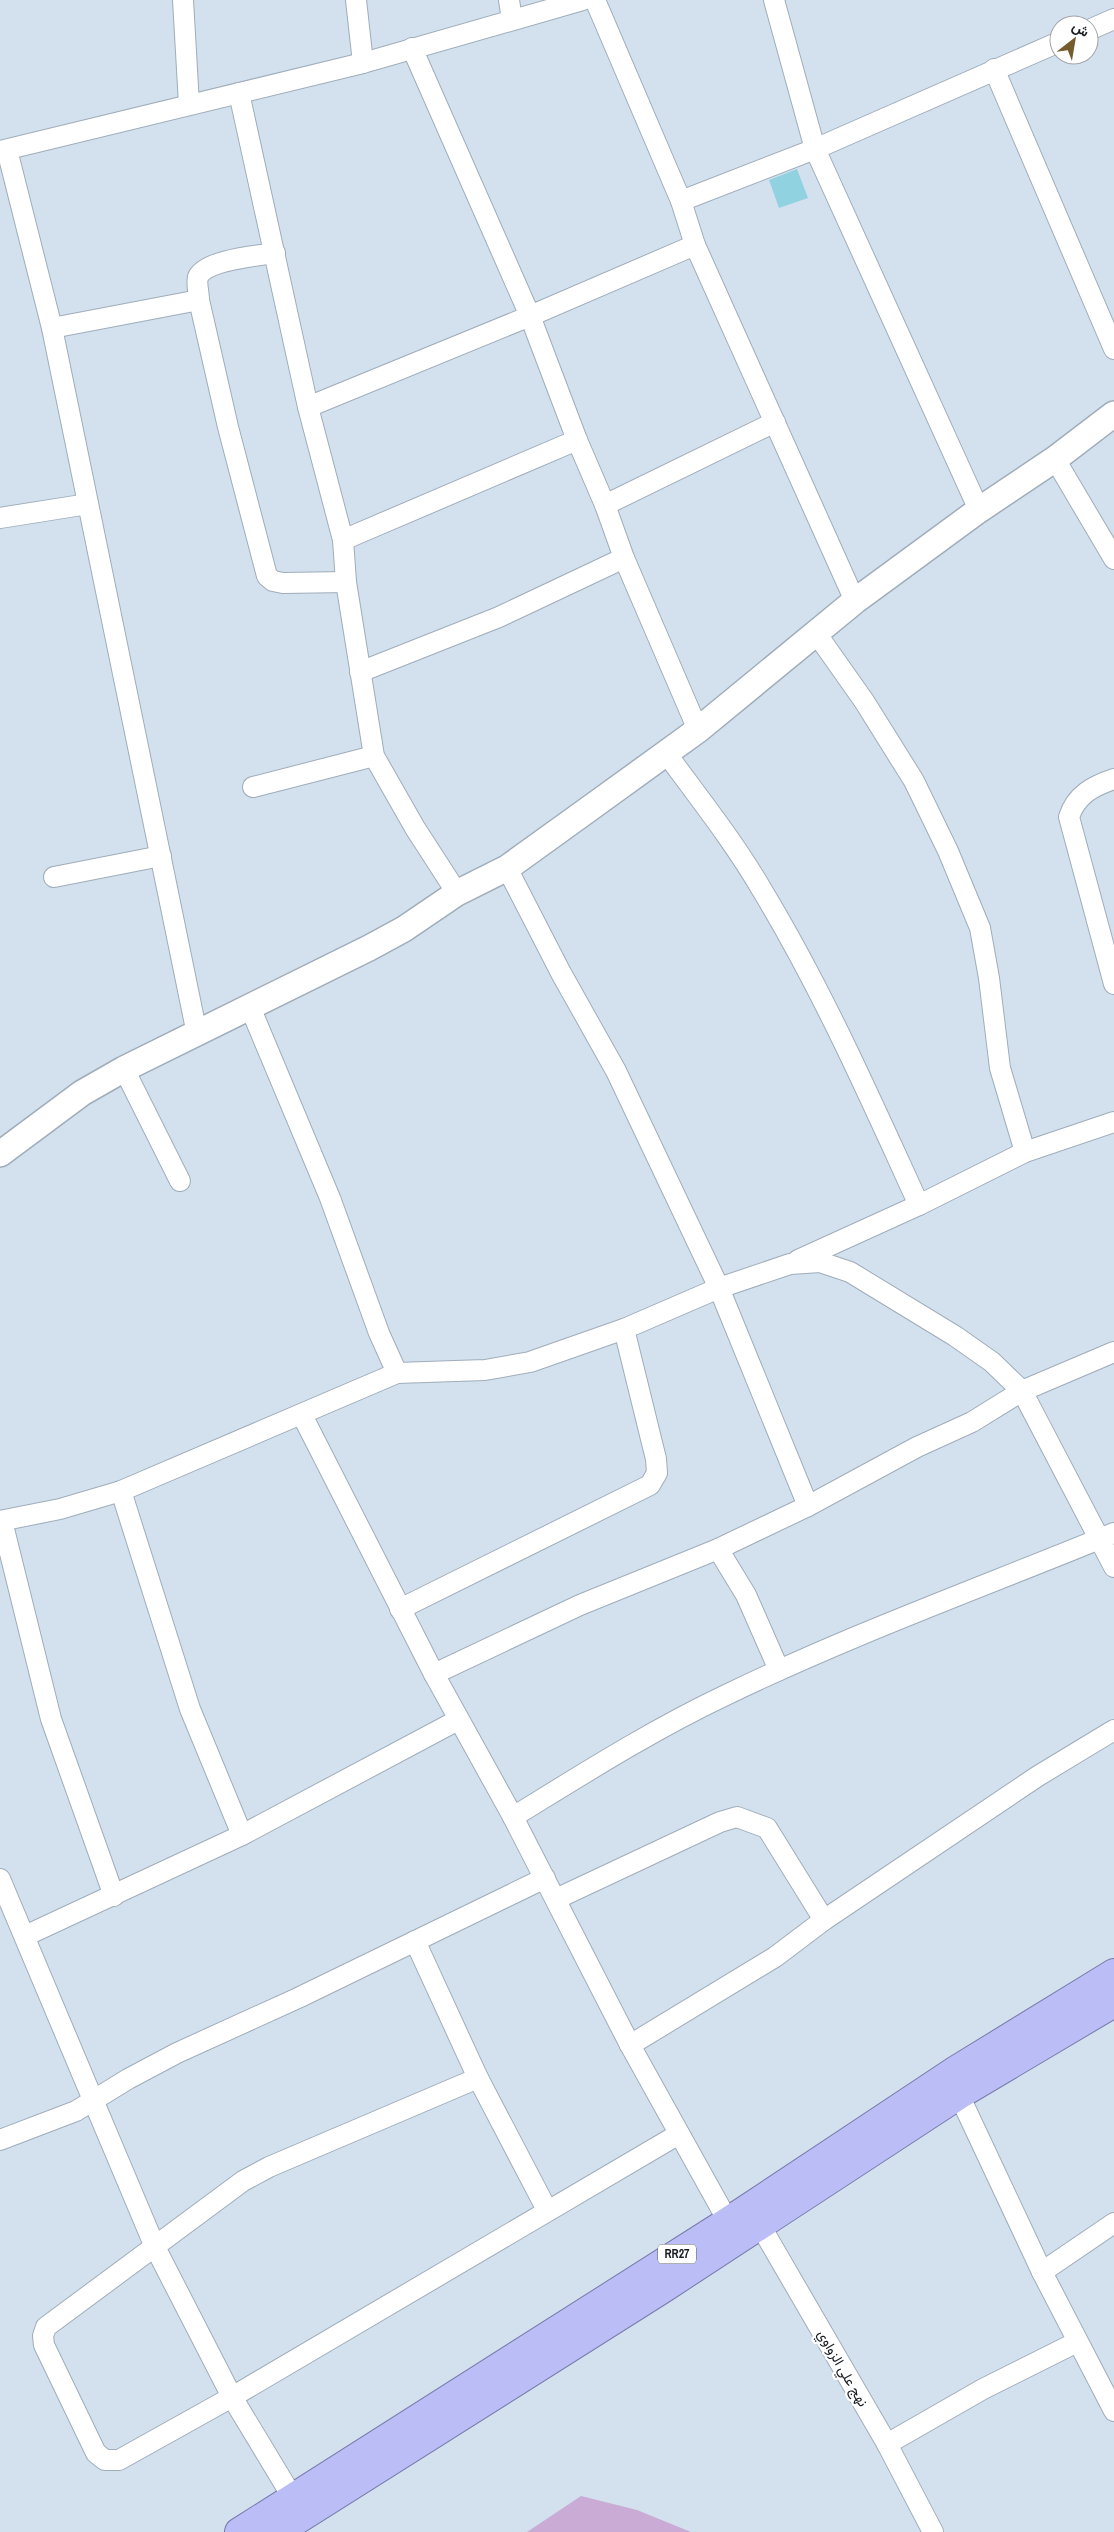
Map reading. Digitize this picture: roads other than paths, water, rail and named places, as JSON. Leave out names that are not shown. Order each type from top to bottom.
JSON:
[{"type":"highway","name":"RR27","points":[[744,2224],[956,2070],[1114,1973]]},
{"type":"highway","name":"RR27","points":[[278,2532],[299,2507],[353,2458],[1114,2003]]},
{"type":"highway","name":"RR27","points":[[238,2532],[299,2507]]},
{"type":"street","points":[[183,0],[189,104]]},
{"type":"street","points":[[356,0],[363,63]]},
{"type":"street","points":[[509,0],[512,20]]},
{"type":"street","points":[[197,1034],[100,554],[52,328],[3,151],[363,63],[583,0]]},
{"type":"street","points":[[594,0],[681,201],[695,245],[855,601]]},
{"type":"street","points":[[774,0],[815,149],[979,510]]},
{"type":"street","points":[[1099,26],[1114,20]]},
{"type":"street","points":[[681,201],[815,149],[1049,46]]},
{"type":"street","points":[[412,48],[530,316],[624,558],[698,730]]},
{"type":"street","points":[[994,69],[1114,349]]},
{"type":"street","points":[[239,93],[308,407],[343,540],[346,582],[374,756],[415,828],[457,893]]},
{"type":"street","points":[[308,407],[530,316],[695,245]]},
{"type":"street","points":[[274,253],[215,264],[203,269],[197,279],[199,300],[228,427],[266,576],[273,581],[283,583],[346,582]]},
{"type":"street","points":[[52,328],[199,300]]},
{"type":"street","points":[[0,1154],[82,1093],[124,1069],[383,940],[457,893],[506,868],[698,730],[855,601],[979,510],[1055,459],[1114,414]]},
{"type":"street","points":[[605,505],[775,422]]},
{"type":"street","points":[[343,540],[577,440]]},
{"type":"street","points":[[1055,459],[1114,559]]},
{"type":"street","points":[[0,518],[88,504]]},
{"type":"street","points":[[360,672],[499,617],[624,558]]},
{"type":"street","points":[[816,633],[864,701],[914,781],[948,851],[980,928],[990,978],[1000,1068],[1026,1152]]},
{"type":"street","points":[[666,754],[761,888],[806,965],[843,1038],[919,1205]]},
{"type":"street","points":[[253,787],[374,756]]},
{"type":"street","points":[[1114,779],[1085,792],[1077,799],[1069,817],[1103,950],[1114,984]]},
{"type":"street","points":[[54,877],[161,856]]},
{"type":"street","points":[[506,868],[560,973],[616,1071],[719,1288],[808,1506]]},
{"type":"street","points":[[250,1007],[330,1198],[379,1333],[397,1373]]},
{"type":"street","points":[[124,1069],[180,1181]]},
{"type":"street","points":[[114,1896],[51,1719],[1,1521],[60,1509],[121,1491],[397,1373],[486,1370],[530,1362],[624,1329],[719,1288],[790,1264],[919,1205],[1026,1152],[1114,1122]]},
{"type":"street","points":[[790,1264],[820,1262],[850,1272],[955,1336],[992,1362],[1022,1391],[1107,1536],[1114,1567]]},
{"type":"street","points":[[400,1609],[650,1485],[657,1473],[656,1459],[624,1329]]},
{"type":"street","points":[[434,1674],[580,1605],[718,1549],[808,1506],[917,1447],[972,1422],[1022,1391],[1114,1352]]},
{"type":"street","name":"نهج علي الزواوي","points":[[302,1415],[458,1720],[513,1817],[630,2045],[679,2134],[744,2224],[888,2444],[934,2532]]},
{"type":"street","points":[[121,1491],[190,1709],[242,1835]]},
{"type":"street","points":[[513,1817],[644,1737],[779,1670],[929,1606],[1107,1536]]},
{"type":"street","points":[[718,1549],[746,1595],[779,1670]]},
{"type":"street","points":[[25,1936],[242,1835],[458,1720]]},
{"type":"street","points":[[630,2045],[775,1957],[824,1920],[1038,1776],[1114,1730]]},
{"type":"street","points":[[556,1899],[711,1826],[737,1817],[766,1828],[824,1920]]},
{"type":"street","points":[[0,2140],[76,2111],[128,2079],[177,2053],[298,1998],[545,1878]]},
{"type":"street","points":[[0,1879],[155,2247],[232,2396],[299,2507]]},
{"type":"street","points":[[415,1941],[478,2078],[547,2210]]},
{"type":"street","points":[[478,2078],[268,2167],[218,2197],[155,2247],[46,2327],[43,2336],[44,2345],[96,2453],[105,2460],[119,2460],[232,2396],[679,2134]]},
{"type":"street","points":[[959,2095],[1042,2272],[1114,2411]]},
{"type":"street","points":[[1042,2272],[1114,2223]]},
{"type":"street","points":[[888,2444],[983,2389],[1077,2342]]}]
